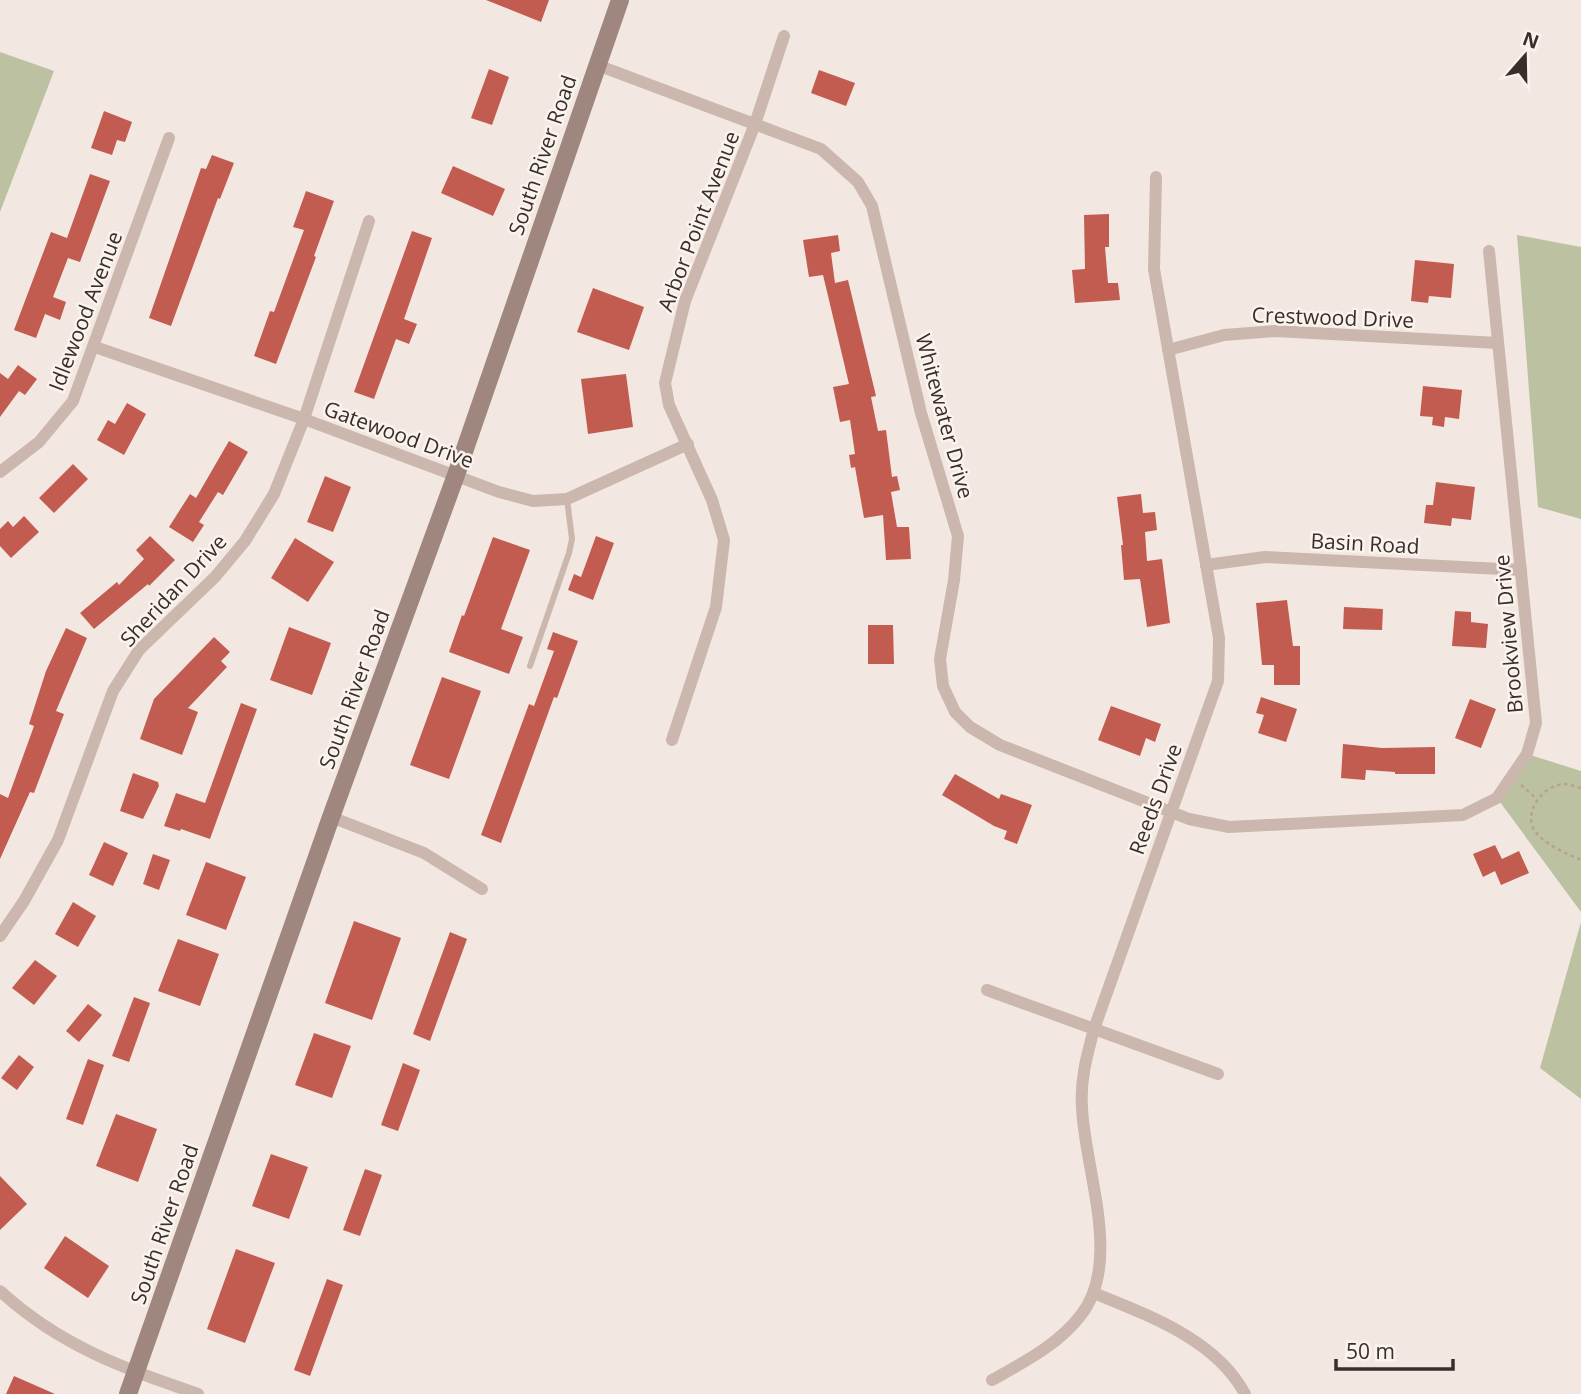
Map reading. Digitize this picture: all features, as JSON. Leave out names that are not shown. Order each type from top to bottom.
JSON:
[{"type":"street","name":"South River Road","points":[[128,1394],[331,817],[456,475],[620,0]]},
{"type":"street","name":"Arbor Point Avenue","points":[[672,740],[716,607],[724,540],[712,500],[669,405],[664,383],[685,301],[755,124],[784,36]]},
{"type":"street","name":"Whitewater Drive","points":[[597,65],[821,149],[858,182],[872,205],[921,413],[958,536],[954,580],[940,659],[943,686],[955,712],[970,727],[1000,745],[1171,812]]},
{"type":"street","name":"Idlewood Avenue","points":[[0,472],[39,442],[74,401],[169,138]]},
{"type":"street","name":"Reeds Drive","points":[[992,1380],[1030,1359],[1059,1338],[1083,1313],[1094,1293],[1102,1246],[1082,1108],[1083,1074],[1094,1029],[1218,681],[1219,638],[1154,269],[1156,177]]},
{"type":"street","name":"Sheridan Drive","points":[[0,936],[24,901],[58,840],[113,691],[139,650],[215,577],[245,541],[274,494],[304,419],[369,221]]},
{"type":"street","name":"Brookview Drive","points":[[1171,812],[1189,819],[1229,827],[1463,815],[1497,799],[1527,754],[1536,723],[1489,251]]},
{"type":"street","name":"Crestwood Drive","points":[[1168,350],[1224,335],[1275,331],[1498,342]]},
{"type":"street","name":"Gatewood Drive","points":[[95,347],[304,419],[499,492],[533,501],[567,499],[688,444]]},
{"type":"street","name":"Basin Road","points":[[1206,565],[1265,557],[1521,570]]},
{"type":"street","points":[[331,817],[424,853],[482,889]]},
{"type":"street","points":[[987,990],[1218,1074]]},
{"type":"street","points":[[0,1291],[27,1316],[76,1347],[136,1373],[198,1394]]},
{"type":"street","points":[[1094,1293],[1161,1321],[1196,1342],[1237,1378],[1245,1394]]},
{"type":"lane","points":[[530,666],[569,554],[572,539],[567,499]]},
{"type":"path","points":[[1511,778],[1537,799]]},
{"type":"path","points":[[1581,788],[1565,784],[1552,788],[1537,799],[1532,814],[1533,829],[1543,840],[1581,860]]},
{"type":"green space","points":[[0,52],[54,71],[0,212]]},
{"type":"green space","points":[[1517,235],[1581,247],[1581,519],[1538,507]]},
{"type":"green space","points":[[1527,754],[1581,771],[1581,912],[1497,798]]},
{"type":"green space","points":[[1581,922],[1581,1099],[1540,1068]]},
{"type":"building","points":[[486,0],[549,0],[541,22]]},
{"type":"building","points":[[489,69],[509,77],[492,125],[471,118]]},
{"type":"building","points":[[819,70],[855,83],[846,106],[811,93]]},
{"type":"building","points":[[104,111],[132,122],[125,142],[117,140],[112,155],[91,148]]},
{"type":"building","points":[[212,155],[234,163],[220,199],[218,198],[171,326],[149,318],[201,168],[206,169]]},
{"type":"building","points":[[453,166],[505,189],[493,216],[441,193]]},
{"type":"building","points":[[90,174],[110,181],[80,262],[68,258],[53,297],[66,302],[60,320],[45,314],[36,338],[14,330],[51,232],[67,238]]},
{"type":"building","points":[[306,191],[334,201],[276,364],[254,356],[270,311],[274,312],[304,230],[293,227]]},
{"type":"building","points":[[1109,214],[1109,247],[1105,247],[1108,283],[1118,283],[1120,300],[1075,303],[1072,270],[1085,269],[1084,215]]},
{"type":"building","points":[[412,231],[432,238],[404,319],[417,324],[409,344],[396,339],[374,399],[354,392]]},
{"type":"building","points":[[838,235],[840,251],[831,253],[835,283],[848,280],[876,396],[871,397],[878,431],[886,430],[892,477],[897,476],[900,490],[891,492],[897,527],[909,527],[911,559],[886,560],[883,515],[864,518],[855,467],[851,468],[849,455],[855,454],[850,420],[840,422],[833,387],[849,384],[823,275],[809,277],[803,240]]},
{"type":"building","points":[[1415,260],[1454,264],[1451,298],[1429,296],[1428,303],[1411,301]]},
{"type":"building","points":[[593,288],[644,307],[629,350],[577,332]]},
{"type":"building","points":[[18,365],[37,379],[25,395],[19,391],[0,417],[0,373],[8,379]]},
{"type":"building","points":[[626,374],[633,427],[588,434],[581,379]]},
{"type":"building","points":[[1423,386],[1462,390],[1459,419],[1445,417],[1444,427],[1432,425],[1433,417],[1420,416]]},
{"type":"building","points":[[127,403],[146,414],[124,455],[97,440],[108,420],[115,424]]},
{"type":"building","points":[[229,441],[248,452],[223,495],[218,492],[199,522],[204,525],[193,542],[169,527],[190,494],[196,498]]},
{"type":"building","points":[[73,464],[88,479],[54,513],[39,498]]},
{"type":"building","points":[[325,476],[351,487],[333,532],[307,522]]},
{"type":"building","points":[[1436,482],[1475,487],[1471,520],[1452,518],[1451,526],[1424,523],[1426,505],[1433,505]]},
{"type":"building","points":[[1141,494],[1143,513],[1155,512],[1157,530],[1145,532],[1147,561],[1162,559],[1170,623],[1147,627],[1140,579],[1124,580],[1117,497]]},
{"type":"building","points":[[24,516],[39,532],[11,558],[0,546],[0,529],[8,521],[13,527]]},
{"type":"building","points":[[150,536],[175,560],[149,586],[148,584],[94,629],[80,613],[117,582],[119,585],[144,559],[136,550]]},
{"type":"building","points":[[596,536],[614,543],[593,600],[568,590],[574,574],[581,577]]},
{"type":"building","points":[[493,537],[530,550],[501,629],[523,637],[509,674],[449,652]]},
{"type":"building","points":[[295,538],[334,562],[308,602],[271,578]]},
{"type":"building","points":[[1287,600],[1293,646],[1300,646],[1300,685],[1274,685],[1274,665],[1262,665],[1256,603]]},
{"type":"building","points":[[1344,607],[1383,609],[1382,630],[1343,629]]},
{"type":"building","points":[[1455,611],[1471,612],[1471,622],[1488,624],[1486,648],[1452,646]]},
{"type":"building","points":[[868,625],[893,625],[894,664],[868,664]]},
{"type":"building","points":[[289,627],[331,643],[312,695],[270,680]]},
{"type":"building","points":[[66,628],[87,638],[56,711],[64,714],[34,793],[30,792],[0,859],[0,794],[8,798],[34,726],[29,724],[46,671]]},
{"type":"building","points":[[553,632],[578,641],[557,698],[554,697],[501,843],[481,835],[529,704],[534,706],[554,651],[547,649]]},
{"type":"building","points":[[214,637],[230,652],[221,661],[227,667],[188,708],[198,712],[182,755],[140,739],[154,699]]},
{"type":"building","points":[[442,677],[481,691],[449,779],[410,765]]},
{"type":"building","points":[[1261,697],[1297,709],[1286,742],[1258,733],[1264,715],[1256,713]]},
{"type":"building","points":[[1470,699],[1496,709],[1481,748],[1455,738]]},
{"type":"building","points":[[241,703],[257,709],[210,839],[164,826],[176,793],[205,803]]},
{"type":"building","points":[[1111,706],[1161,724],[1155,742],[1146,738],[1140,756],[1098,740]]},
{"type":"building","points":[[1343,744],[1382,748],[1435,747],[1435,774],[1395,774],[1366,770],[1365,780],[1341,778]]},
{"type":"building","points":[[133,773],[158,782],[159,786],[143,819],[120,811]]},
{"type":"building","points":[[955,774],[999,799],[1001,794],[1032,805],[1017,844],[1004,839],[1007,831],[942,795]]},
{"type":"building","points":[[104,842],[128,853],[113,886],[89,875]]},
{"type":"building","points":[[1495,845],[1502,859],[1519,851],[1529,873],[1501,885],[1495,871],[1483,877],[1473,854]]},
{"type":"building","points":[[153,854],[170,860],[159,890],[143,884]]},
{"type":"building","points":[[206,862],[246,877],[226,930],[186,915]]},
{"type":"building","points":[[73,902],[96,916],[78,947],[55,934]]},
{"type":"building","points":[[354,921],[401,938],[372,1020],[325,1003]]},
{"type":"building","points":[[450,932],[467,939],[430,1041],[413,1034]]},
{"type":"building","points":[[178,939],[219,954],[200,1006],[158,991]]},
{"type":"building","points":[[35,960],[57,976],[34,1005],[12,988]]},
{"type":"building","points":[[134,997],[150,1003],[129,1062],[112,1056]]},
{"type":"building","points":[[88,1004],[102,1015],[79,1042],[66,1031]]},
{"type":"building","points":[[314,1033],[351,1046],[332,1098],[295,1085]]},
{"type":"building","points":[[19,1055],[34,1067],[17,1090],[1,1078]]},
{"type":"building","points":[[88,1059],[104,1065],[83,1125],[66,1119]]},
{"type":"building","points":[[403,1063],[420,1070],[398,1131],[381,1125]]},
{"type":"building","points":[[116,1114],[157,1129],[138,1182],[96,1166]]},
{"type":"building","points":[[271,1154],[308,1167],[289,1219],[252,1206]]},
{"type":"building","points":[[365,1169],[382,1175],[360,1236],[343,1230]]},
{"type":"building","points":[[0,1176],[27,1204],[0,1230]]},
{"type":"building","points":[[65,1236],[109,1266],[88,1298],[44,1268]]},
{"type":"building","points":[[236,1249],[275,1263],[245,1343],[207,1329]]},
{"type":"building","points":[[327,1279],[343,1285],[310,1376],[294,1370]]},
{"type":"building","points":[[14,1376],[55,1394],[6,1394]]}]
